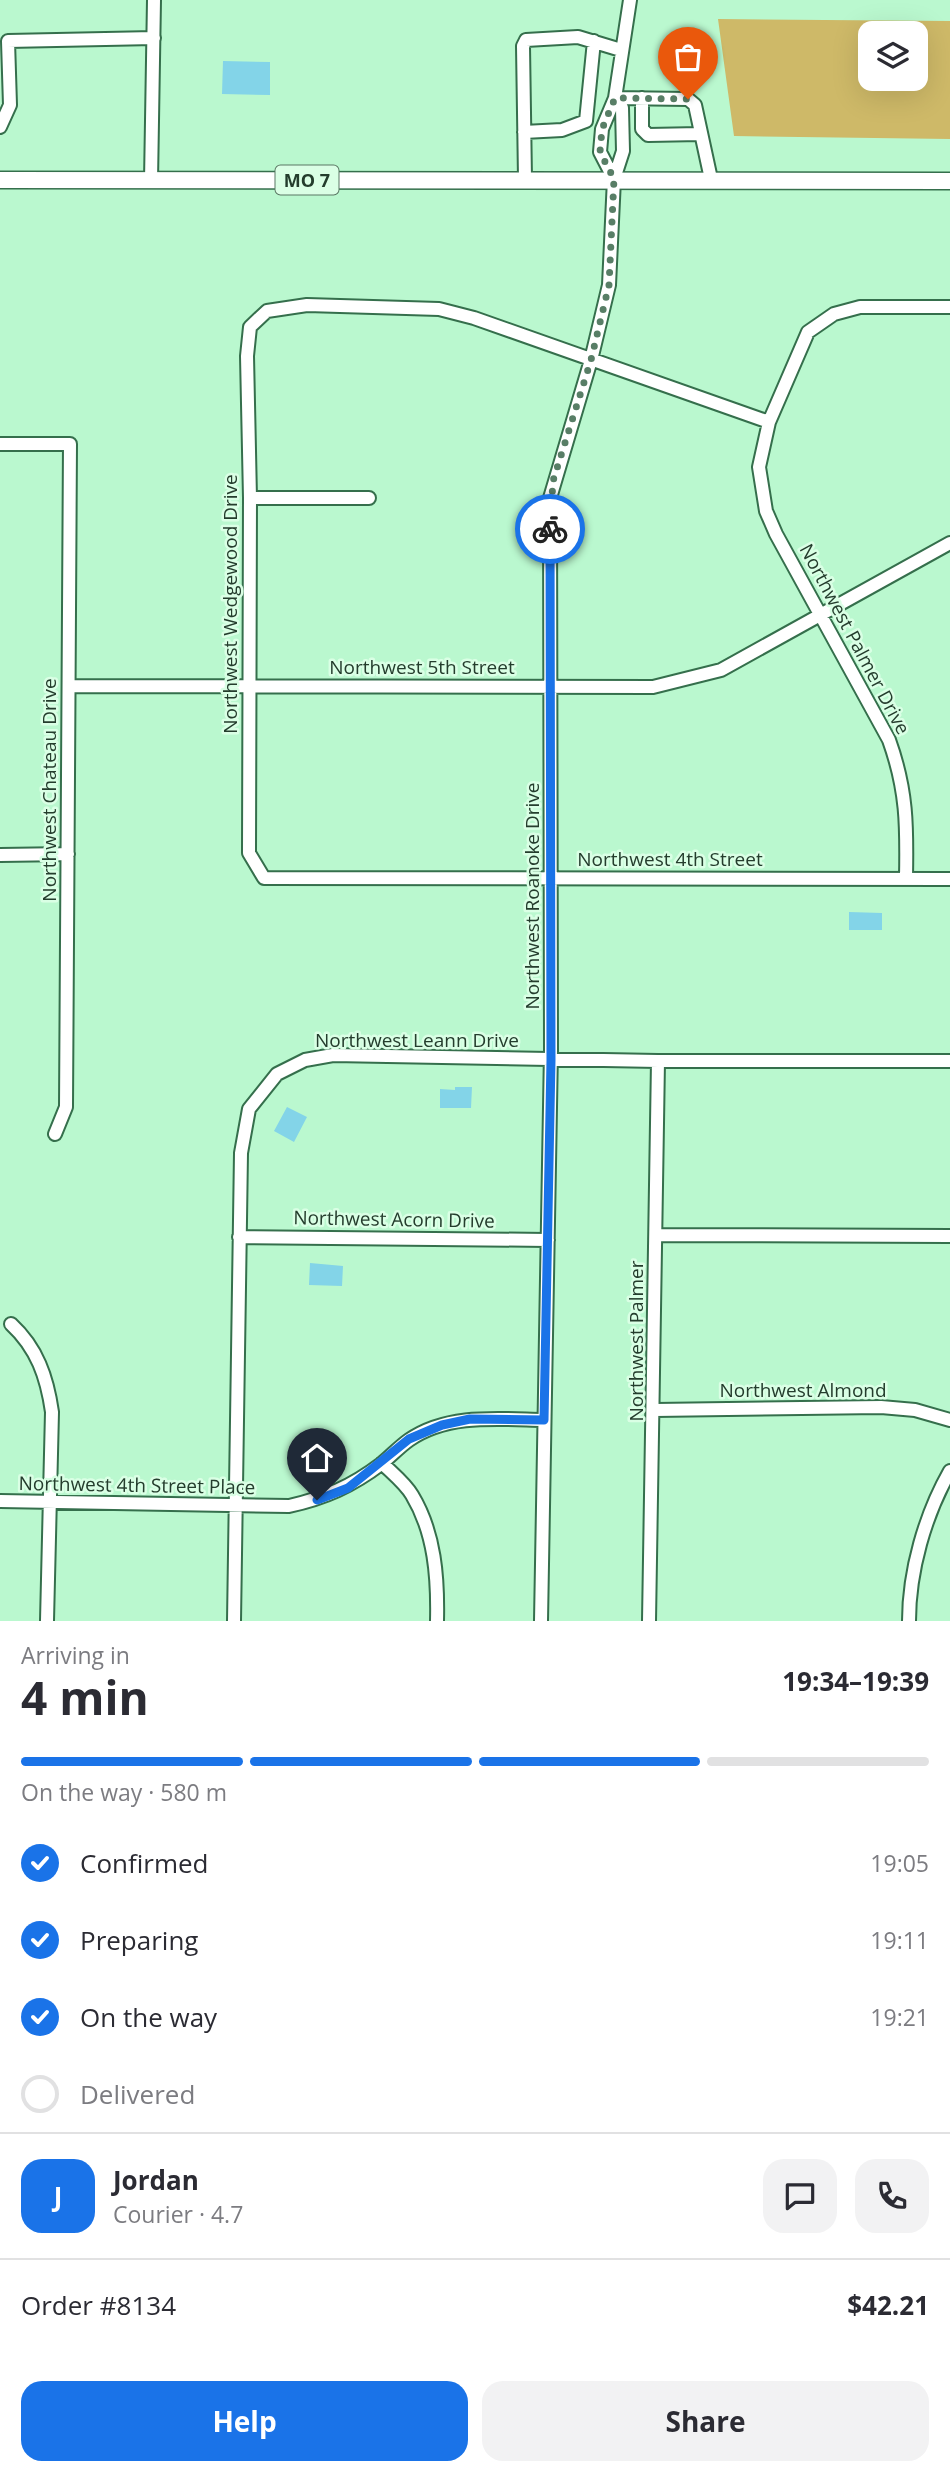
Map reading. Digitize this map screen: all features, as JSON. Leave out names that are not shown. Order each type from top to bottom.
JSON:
[{"type":"main road","name":"MO 7","points":[[0,180],[950,181]]},
{"type":"street","points":[[151,181],[154,0]]},
{"type":"street","points":[[614,179],[600,152],[602,129],[615,98],[630,0]]},
{"type":"street","points":[[524,179],[523,46],[526,40],[578,37],[621,50]]},
{"type":"street","points":[[0,127],[10,105],[8,41],[153,38]]},
{"type":"street","points":[[524,132],[562,130],[586,121],[594,41]]},
{"type":"street","points":[[615,98],[688,99],[695,105],[711,179]]},
{"type":"street","name":"Northwest Roanoke Drive","points":[[541,1621],[551,1060],[550,498],[591,360],[609,285],[614,179],[622,151],[622,108],[615,98]]},
{"type":"street","points":[[642,98],[642,129],[648,135],[700,134]]},
{"type":"street","name":"Northwest Wedgewood Drive","points":[[264,878],[248,853],[250,498],[247,356],[250,327],[267,311],[307,305],[439,309],[474,318],[591,360]]},
{"type":"street","name":"Northwest Palmer Drive","points":[[906,878],[908,814],[902,776],[889,740],[766,511],[759,467],[769,422],[808,331],[834,314],[860,307],[950,307]]},
{"type":"street","points":[[591,360],[769,422]]},
{"type":"street","name":"Northwest Chateau Drive","points":[[0,444],[70,444],[66,1107],[55,1134]]},
{"type":"street","points":[[250,498],[369,498]]},
{"type":"street","name":"Northwest 5th Street","points":[[69,686],[653,687],[721,670],[950,543]]},
{"type":"street","points":[[0,855],[68,854]]},
{"type":"street","name":"Northwest 4th Street","points":[[264,878],[950,879]]},
{"type":"street","name":"Northwest Leann Drive","points":[[234,1621],[241,1153],[248,1109],[277,1074],[305,1060],[333,1055],[551,1060],[950,1061]]},
{"type":"street","name":"Northwest Palmer","points":[[649,1621],[655,1410],[658,1061]]},
{"type":"street","points":[[656,1235],[950,1236]]},
{"type":"street","name":"Northwest Acorn Drive","points":[[239,1237],[548,1240]]},
{"type":"street","points":[[11,1324],[31,1345],[48,1382],[52,1412],[47,1621]]},
{"type":"street","name":"Northwest Almond","points":[[655,1410],[881,1407],[915,1410],[950,1420]]},
{"type":"street","name":"Northwest 4th Street Place","points":[[0,1501],[289,1506],[317,1500],[348,1488],[409,1439],[442,1425],[470,1419],[544,1420]]},
{"type":"street","points":[[382,1463],[411,1494],[431,1539],[437,1589],[437,1621]]},
{"type":"street","points":[[909,1621],[915,1563],[927,1522],[950,1471]]},
{"type":"shaded area","points":[[718,19],[950,21],[950,139],[734,136]]},
{"type":"building","points":[[223,61],[270,62],[270,95],[222,94]]},
{"type":"building","points":[[849,912],[882,913],[882,930],[849,930]]},
{"type":"building","points":[[455,1087],[472,1087],[471,1108],[440,1108],[440,1089],[455,1090]]},
{"type":"building","points":[[287,1107],[307,1117],[294,1142],[274,1131]]},
{"type":"building","points":[[310,1263],[343,1266],[342,1286],[309,1285]]},
{"type":"way so far","points":[[550,529],[553,481],[591,360],[609,285],[614,179],[600,152],[602,129],[615,98],[688,99]]},
{"type":"route","points":[[317,1500],[348,1488],[409,1439],[442,1425],[470,1419],[544,1420],[551,1060],[550,529]]}]
